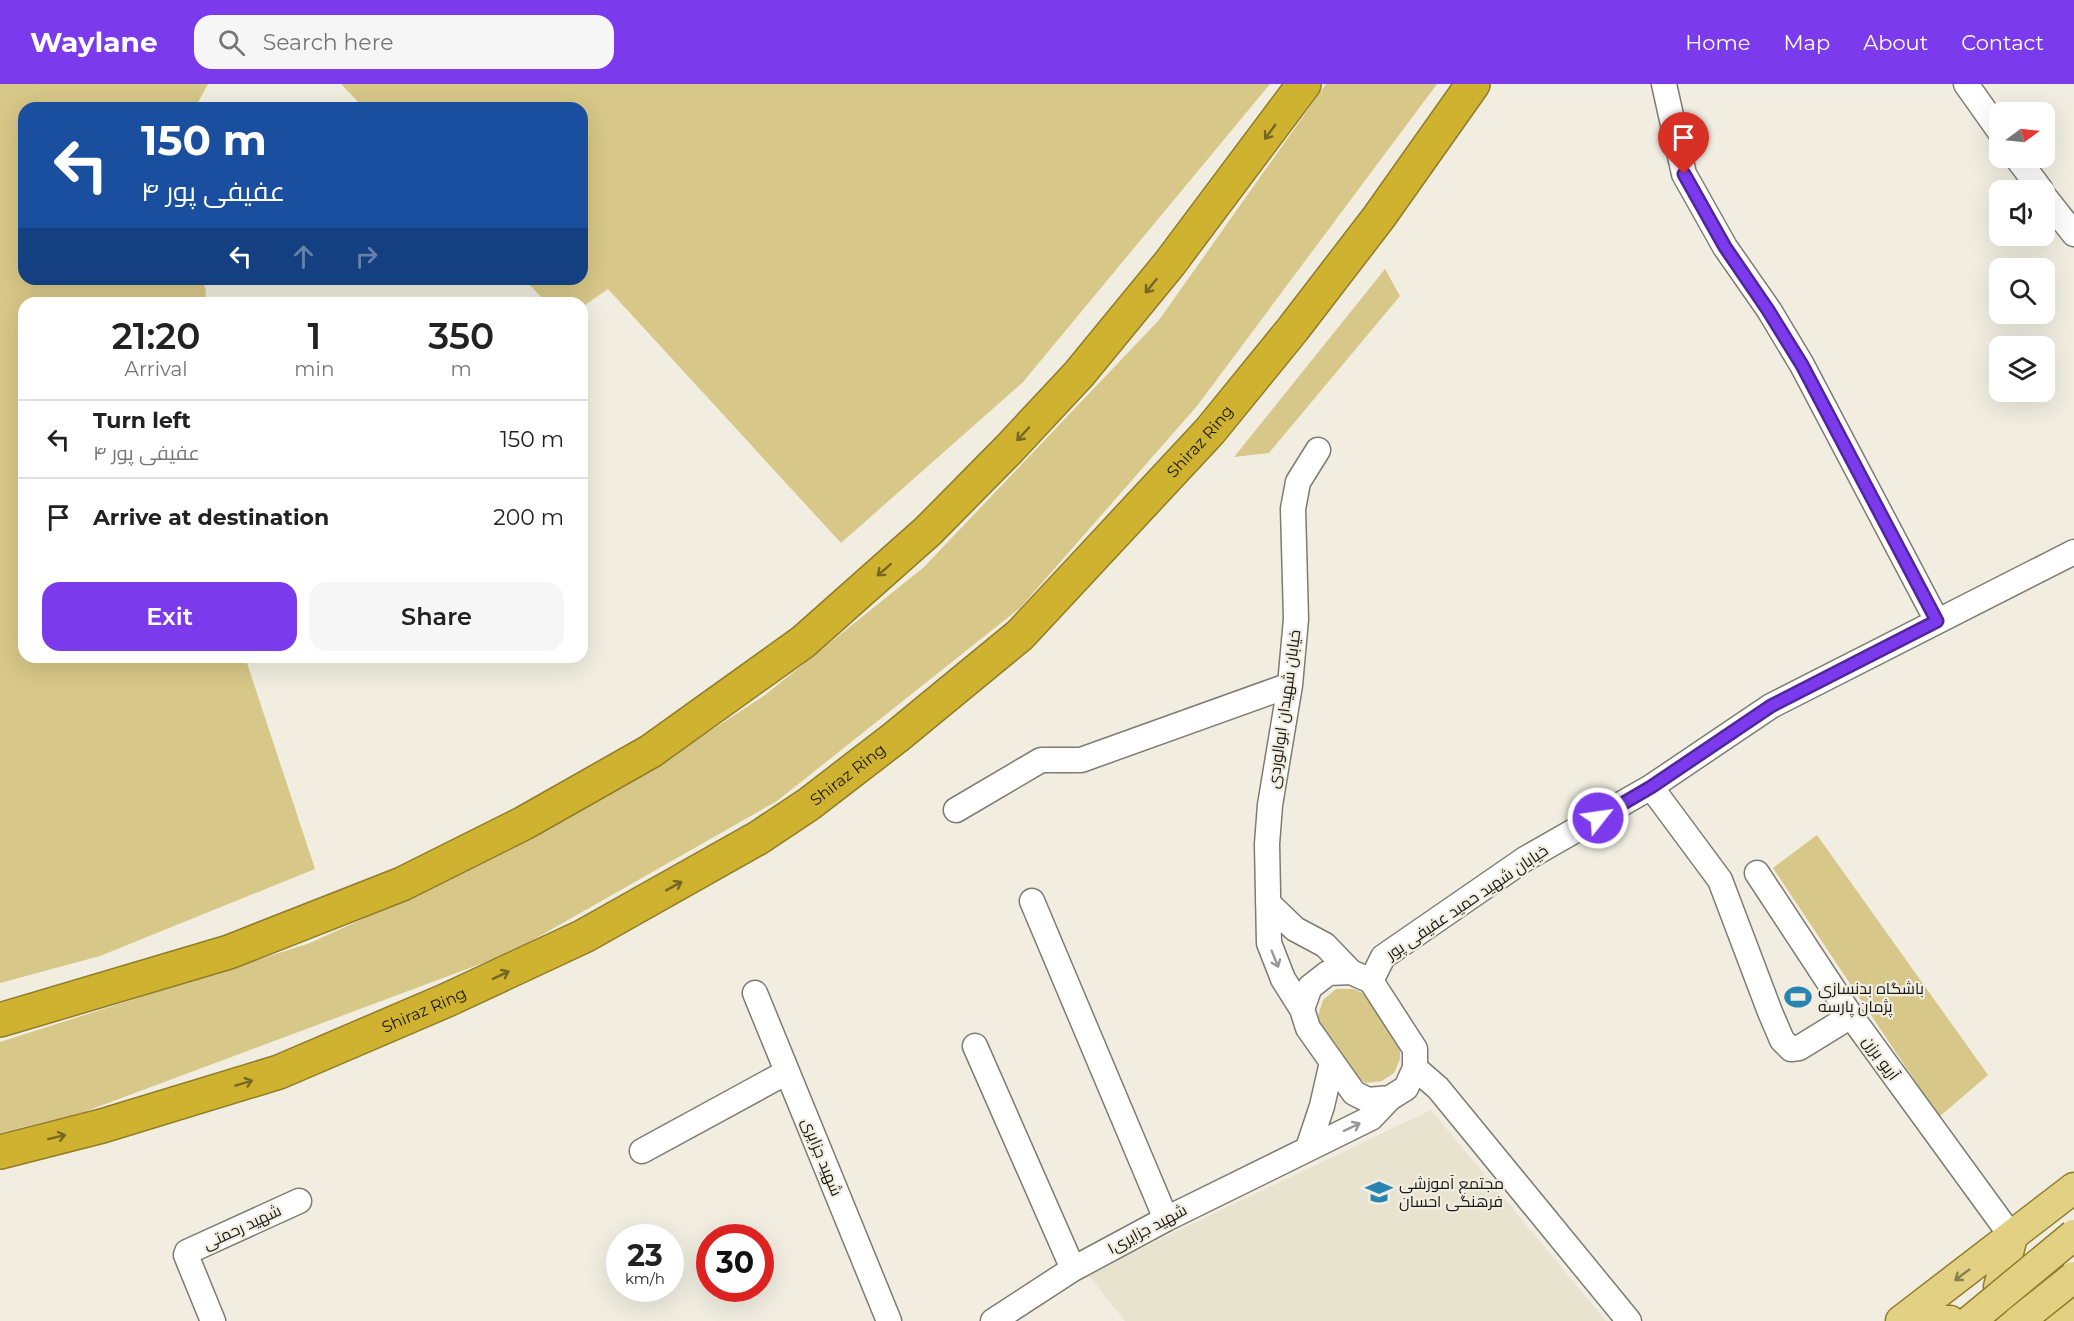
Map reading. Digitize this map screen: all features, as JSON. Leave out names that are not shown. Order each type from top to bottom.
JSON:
[{"type":"highway","points":[[0,1020],[230,952],[402,884],[524,824],[651,751],[803,642],[928,531],[1001,458],[1079,374],[1170,263],[1304,84]]},
{"type":"highway","name":"Shiraz Ring","points":[[0,1152],[102,1126],[279,1072],[447,1000],[584,936],[748,844],[809,804],[896,737],[1020,635],[1202,440],[1293,329],[1379,217],[1473,84]]},
{"type":"main road","points":[[1901,1321],[2074,1188]]},
{"type":"main road","points":[[1970,1321],[2074,1235]]},
{"type":"main road","points":[[2012,1237],[1999,1287],[2004,1305],[2010,1314],[2023,1321],[2074,1311]]},
{"type":"main road","points":[[2019,1321],[2074,1277]]},
{"type":"main road","points":[[1939,1321],[1950,1321]]},
{"type":"street","points":[[1664,84],[1684,174],[1725,247],[1802,365],[1937,621]]},
{"type":"street","points":[[1966,84],[1989,116]]},
{"type":"street","points":[[2055,210],[2074,234]]},
{"type":"street","name":"خیابان شهیدان ابوالوردی","points":[[1318,450],[1298,482],[1293,509],[1296,619],[1290,685],[1270,805],[1267,844],[1269,943],[1283,979],[1302,1009],[1308,1028],[1354,1093],[1368,1100],[1390,1098]]},
{"type":"street","name":"خیابان شهید حمید عفیفی پور","points":[[1361,977],[1383,957],[1526,859],[1651,787],[1771,706],[2074,552]]},
{"type":"street","points":[[956,810],[1041,760],[1081,759],[1290,685]]},
{"type":"street","points":[[1651,787],[1720,880],[1782,1040],[1791,1049],[1799,1048],[1851,1016]]},
{"type":"street","name":"آریو برزن","points":[[1757,873],[1851,1016],[2012,1237]]},
{"type":"street","points":[[1032,901],[1166,1219]]},
{"type":"street","points":[[1268,903],[1295,929],[1325,945],[1361,977],[1415,1049],[1415,1068],[1438,1088],[1629,1321]]},
{"type":"street","points":[[1302,1009],[1310,987],[1328,973],[1361,977]]},
{"type":"street","name":"شهید جزایری","points":[[754,993],[890,1321]]},
{"type":"street","points":[[975,1046],[1073,1269]]},
{"type":"street","points":[[1308,1148],[1322,1106],[1332,1062]]},
{"type":"street","name":"شهید جزایری۱","points":[[993,1321],[1031,1311],[1073,1269],[1166,1219],[1371,1118],[1390,1098],[1406,1088],[1415,1068]]},
{"type":"street","points":[[642,1151],[787,1072]]},
{"type":"street","name":"شهید رحمتی","points":[[213,1321],[186,1256],[187,1252],[299,1201]]},
{"type":"shaded area","points":[[0,84],[208,84],[198,102],[18,102],[18,285],[204,285],[206,290],[205,297],[18,297],[18,663],[247,663],[315,869],[100,956],[0,983]]},
{"type":"shaded area","points":[[341,84],[1270,84],[1023,382],[841,543],[608,289],[588,303],[588,297],[541,297],[530,285],[588,285],[588,102],[358,102]]},
{"type":"shaded area","points":[[1326,84],[1437,84],[1197,406],[1020,608],[777,801],[510,953],[84,1112],[0,1133],[0,1042],[310,943],[454,877],[629,784],[765,695],[924,567],[1159,320]]},
{"type":"shaded area","points":[[1385,269],[1400,296],[1269,453],[1234,457]]},
{"type":"shaded area","points":[[1817,835],[1988,1075],[1939,1117],[1773,868]]},
{"type":"shaded area","points":[[1336,989],[1353,989],[1368,995],[1400,1045],[1400,1059],[1394,1073],[1382,1081],[1366,1083],[1356,1077],[1322,1030],[1318,1016],[1323,1000]]},
{"type":"shaded area","name":"مجتمع آموزشی فرهنگی احسان","points":[[1431,1110],[1606,1321],[1125,1321],[1087,1274]]},
{"type":"place","name":"باشگاه بدنسازی پژمان پارسه","points":[[1798,997]]},
{"type":"place","name":"مجتمع آموزشی فرهنگی احسان","points":[[1379,1192]]},
{"type":"route","points":[[1598,818],[1651,787],[1771,706],[1937,621],[1802,365],[1725,247],[1684,174]]}]
